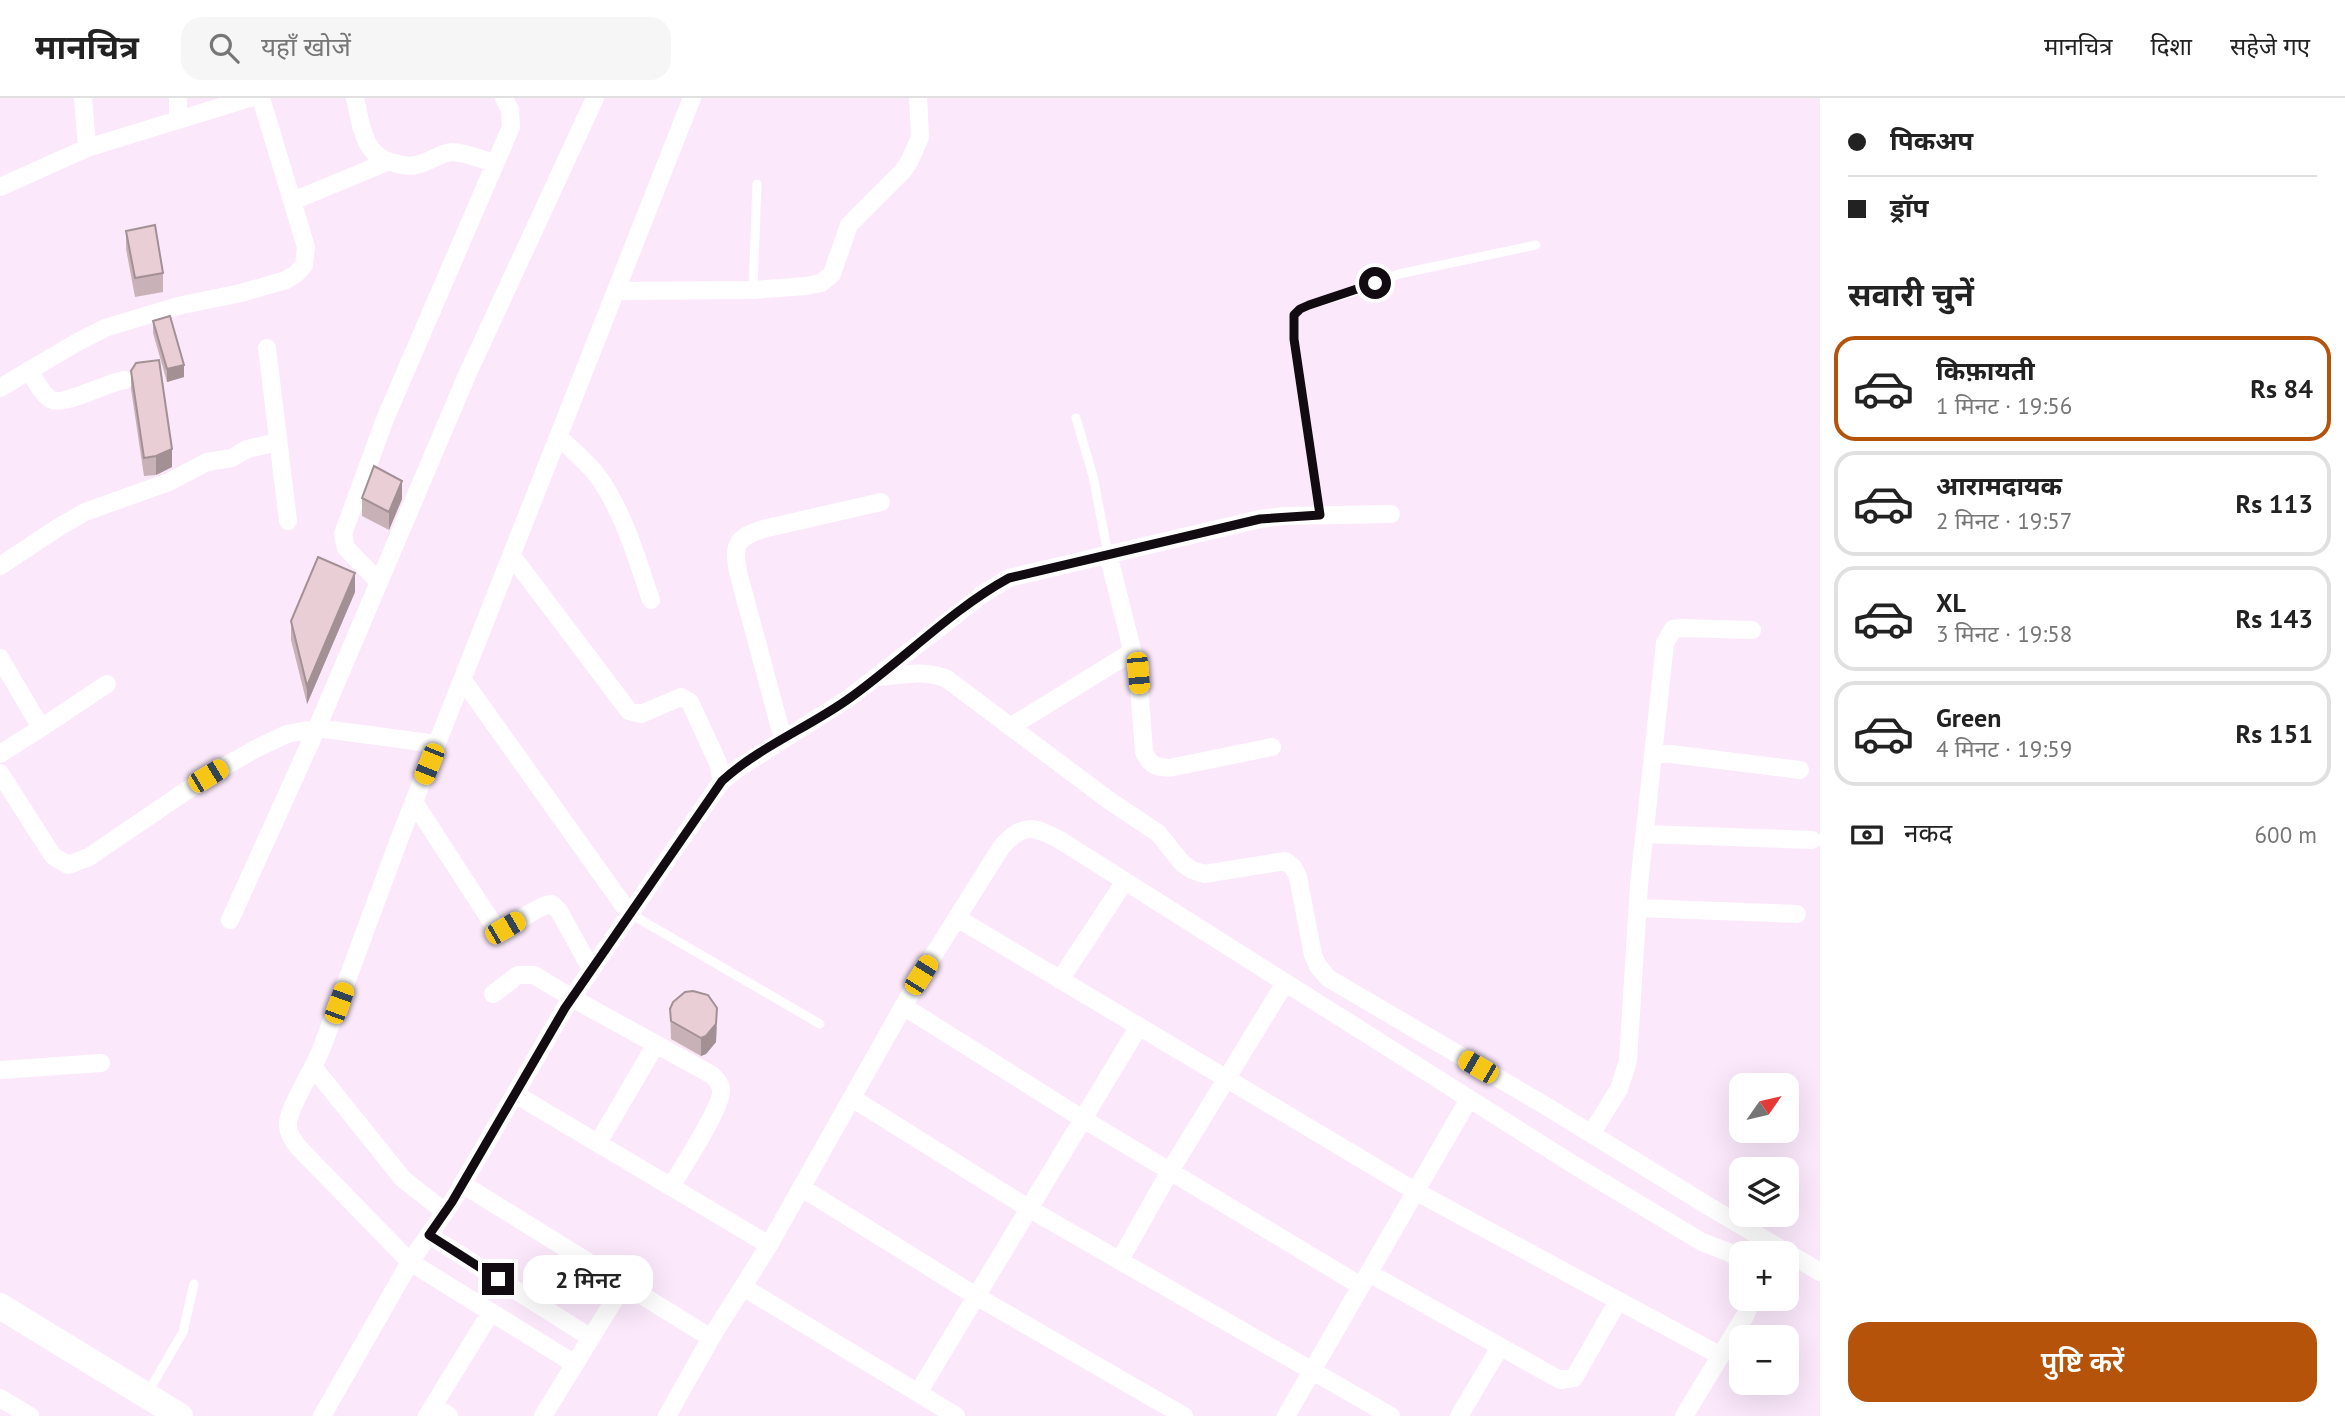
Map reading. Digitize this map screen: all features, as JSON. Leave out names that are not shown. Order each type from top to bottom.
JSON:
[{"type":"street","points":[[83,98],[87,148]]},
{"type":"street","points":[[177,98],[178,120]]},
{"type":"street","points":[[0,187],[87,148],[250,98]]},
{"type":"street","points":[[0,388],[105,328],[178,306],[241,293],[286,280],[296,274],[304,265],[307,255],[261,98]]},
{"type":"street","points":[[355,98],[369,148],[387,162],[416,166],[455,152],[494,163]]},
{"type":"street","points":[[379,582],[346,548],[343,534],[385,419],[511,127],[510,110],[504,98]]},
{"type":"street","points":[[230,920],[317,728],[467,376],[595,98]]},
{"type":"street","points":[[575,1364],[410,1262],[290,1137],[288,1123],[304,1083],[314,1068],[414,802],[692,98]]},
{"type":"street","points":[[616,291],[753,290],[814,286],[827,280],[832,274],[849,225],[903,171],[910,160],[920,137],[918,98]]},
{"type":"street","points":[[293,201],[387,162]]},
{"type":"street","points":[[267,348],[288,520]]},
{"type":"street","points":[[29,370],[49,399],[55,401],[63,401],[103,385],[125,380]]},
{"type":"street","points":[[559,436],[596,473],[613,499],[651,600]]},
{"type":"street","points":[[0,566],[85,512],[169,482],[207,462],[232,458],[247,449],[278,442]]},
{"type":"street","points":[[783,740],[734,552],[740,540],[749,533],[881,502]]},
{"type":"street","points":[[322,1416],[410,1262],[462,1184],[572,999],[722,781],[828,713],[983,594],[1009,578],[1260,519],[1391,514]]},
{"type":"street","points":[[1108,554],[1138,673],[1144,752],[1150,764],[1158,768],[1169,768],[1272,747]]},
{"type":"street","points":[[512,556],[629,711],[641,714],[681,698],[690,702],[718,763],[722,781]]},
{"type":"street","points":[[1591,1135],[1619,1090],[1628,1061],[1638,908],[1665,643],[1673,629],[1752,630]]},
{"type":"street","points":[[1010,727],[1132,652]]},
{"type":"street","points":[[0,658],[41,728]]},
{"type":"street","points":[[878,677],[924,673],[947,679],[1110,802],[1158,833],[1182,863],[1192,870],[1204,873],[1285,861],[1293,867],[1298,877],[1313,955],[1328,978],[1820,1272]]},
{"type":"street","points":[[463,680],[629,913]]},
{"type":"street","points":[[0,754],[107,684]]},
{"type":"street","points":[[0,773],[53,856],[68,865],[89,857],[208,776],[287,734],[317,728],[437,744]]},
{"type":"street","points":[[1654,752],[1800,770]]},
{"type":"street","points":[[414,802],[493,924],[505,928],[544,905],[552,904],[559,911],[591,969]]},
{"type":"street","points":[[667,1416],[802,1188],[903,1006],[1002,846],[1014,833],[1027,828],[1040,829],[1469,1099],[1702,1242],[1729,1253]]},
{"type":"street","points":[[1645,834],[1812,840]]},
{"type":"street","points":[[1060,980],[1125,881]]},
{"type":"street","points":[[1638,908],[1797,914]]},
{"type":"street","points":[[957,918],[1415,1191],[1720,1356]]},
{"type":"street","points":[[493,994],[519,975],[534,975],[572,999],[712,1075],[718,1081],[722,1090],[719,1105],[671,1187]]},
{"type":"street","points":[[1120,1260],[1170,1171],[1285,984]]},
{"type":"street","points":[[903,1006],[1170,1171],[1365,1280],[1560,1380],[1574,1378],[1618,1301]]},
{"type":"street","points":[[918,1393],[1139,1026]]},
{"type":"street","points":[[598,1143],[656,1044]]},
{"type":"street","points":[[0,1070],[100,1063]]},
{"type":"street","points":[[314,1068],[403,1179],[444,1212]]},
{"type":"street","points":[[516,1094],[769,1245]]},
{"type":"street","points":[[852,1098],[1028,1208],[1391,1416]]},
{"type":"street","points":[[1286,1416],[1469,1099]]},
{"type":"street","points":[[462,1184],[711,1338]]},
{"type":"street","points":[[802,1188],[976,1296],[1184,1416]]},
{"type":"street","points":[[429,1235],[591,1338]]},
{"type":"street","points":[[543,1416],[624,1284]]},
{"type":"street","points":[[743,1287],[956,1416]]},
{"type":"street","points":[[0,1306],[180,1416]]},
{"type":"street","points":[[1684,1416],[1747,1311]]},
{"type":"street","points":[[449,1416],[430,1411],[491,1312]]},
{"type":"street","points":[[1459,1416],[1500,1347]]},
{"type":"street","points":[[0,1398],[30,1416]]},
{"type":"lane","points":[[753,290],[757,184]]},
{"type":"lane","points":[[1320,515],[1294,339],[1294,315],[1309,305],[1399,274],[1536,245]]},
{"type":"lane","points":[[1076,418],[1093,476],[1108,554]]},
{"type":"lane","points":[[629,913],[820,1024]]},
{"type":"lane","points":[[146,1395],[183,1332],[194,1284]]},
{"type":"building","points":[[155,225],[163,273],[135,278],[126,231]]},
{"type":"building","points":[[170,316],[184,365],[167,369],[153,321]]},
{"type":"building","points":[[159,360],[172,449],[144,458],[131,371],[136,363]]},
{"type":"building","points":[[374,466],[402,481],[389,512],[362,498]]},
{"type":"building","points":[[318,557],[355,573],[307,686],[291,621]]},
{"type":"building","points":[[685,992],[708,995],[717,1008],[716,1024],[701,1038],[671,1021],[670,1009],[673,1002]]},
{"type":"route","points":[[498,1279],[429,1235],[452,1202],[565,1008],[722,781],[761,753],[828,713],[983,594],[1009,578],[1260,519],[1320,515],[1294,339],[1294,315],[1309,305],[1375,283]]}]
